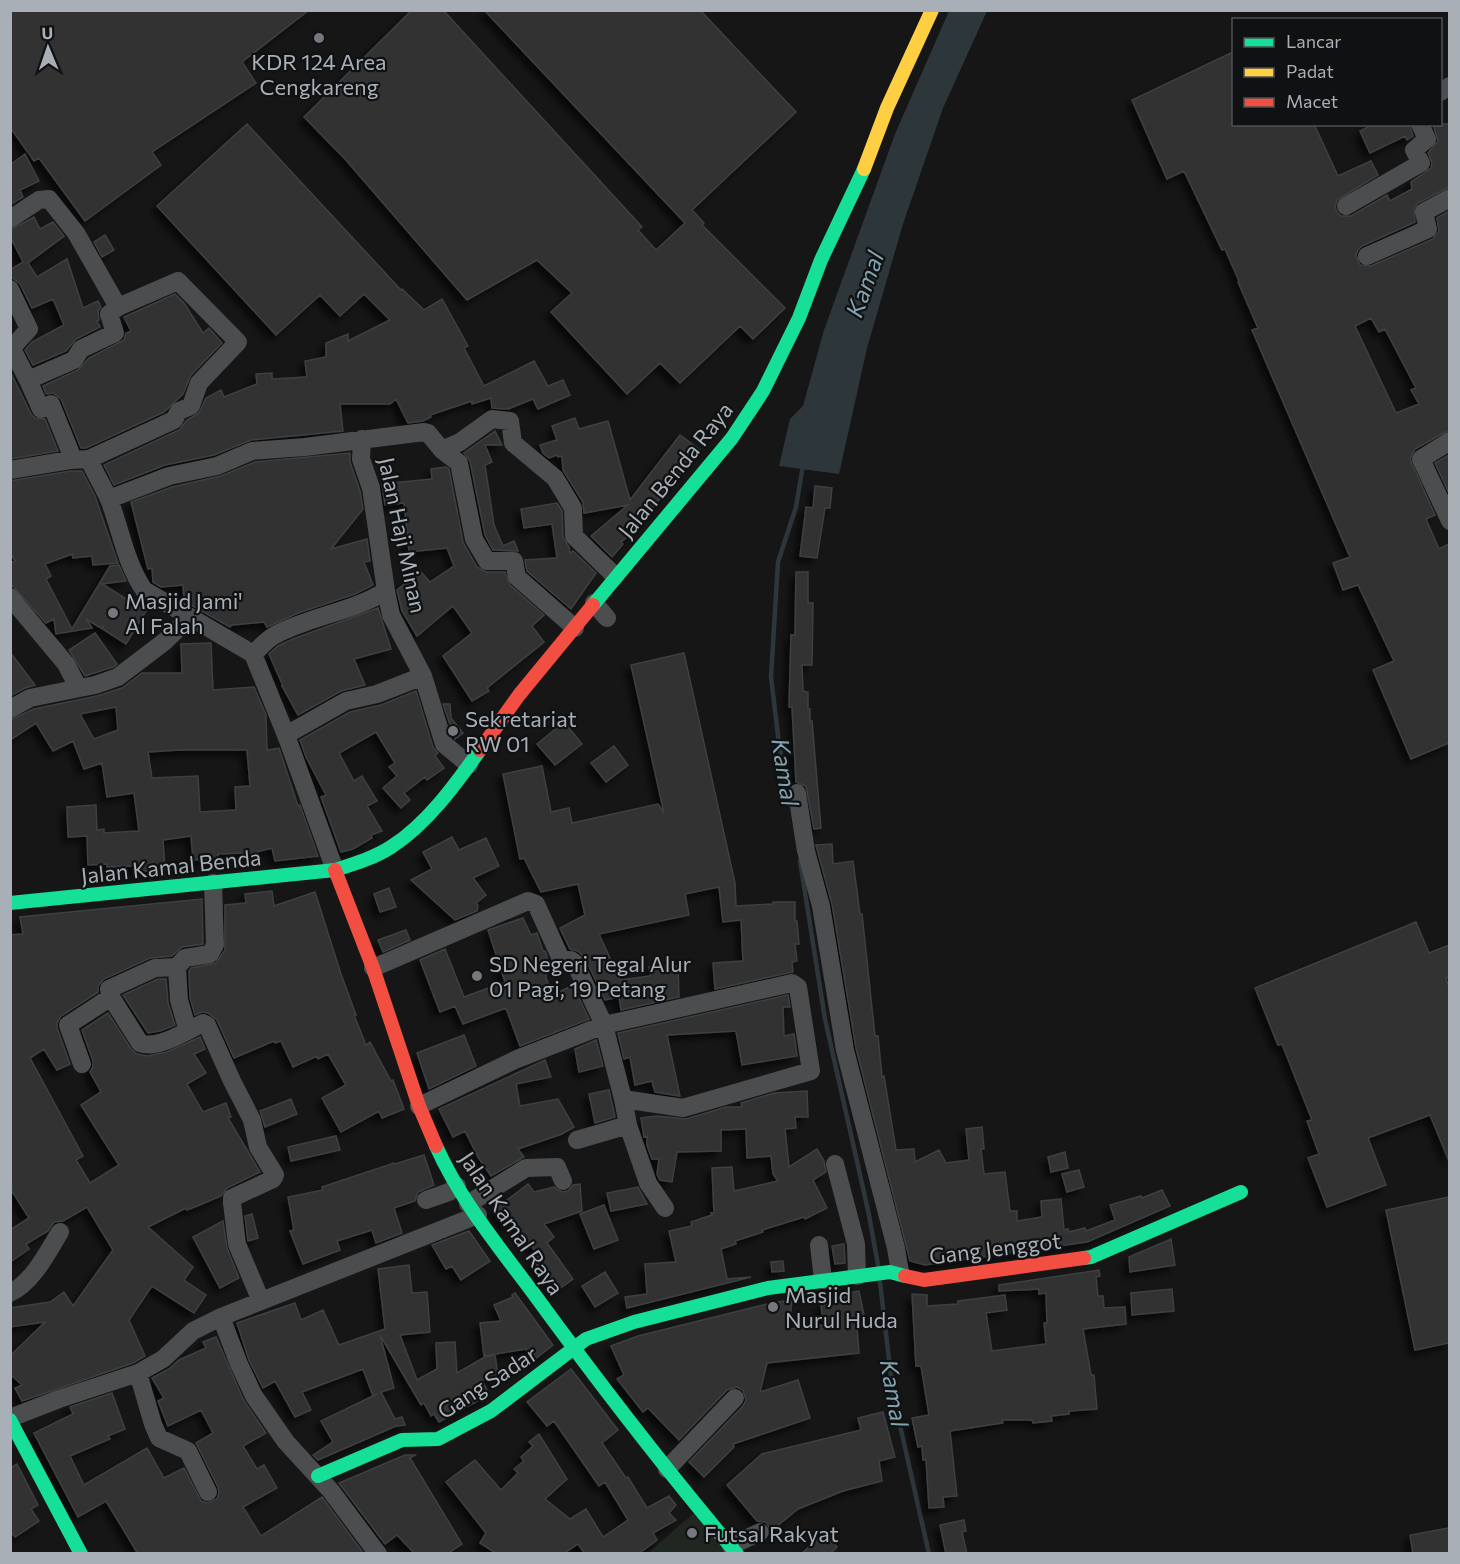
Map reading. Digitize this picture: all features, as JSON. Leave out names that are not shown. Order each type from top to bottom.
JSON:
[{"type":"main road","name":"Jalan Benda Raya","points":[[335,870],[366,860],[390,848],[458,789],[469,765],[519,695],[574,628],[602,612],[615,576],[732,438],[763,391],[799,318],[820,260],[871,153],[887,108],[932,10]]},
{"type":"main road","name":"Jalan Kamal Benda","points":[[10,903],[335,870]]},
{"type":"main road","name":"Jalan Kamal Raya","points":[[335,870],[373,968],[419,1106],[444,1163],[457,1186],[574,1349],[667,1469],[734,1550]]},
{"type":"main road","name":"Gang Jenggot","points":[[574,1349],[586,1339],[634,1322],[768,1288],[895,1272],[924,1280],[1091,1257],[1241,1192]]},
{"type":"main road","name":"Gang Sadar","points":[[318,1476],[402,1440],[438,1439],[491,1411],[574,1349]]},
{"type":"main road","points":[[12,1427],[81,1554]]},
{"type":"street","points":[[1346,206],[1421,163],[1414,150],[1427,140],[1421,126]]},
{"type":"street","points":[[1367,256],[1428,229],[1424,212],[1449,198]]},
{"type":"street","points":[[10,219],[39,200],[49,199],[76,233],[118,307]]},
{"type":"street","points":[[10,470],[89,459],[174,420],[179,411],[191,406],[199,383],[238,342],[178,281],[118,307],[109,314],[115,333],[81,349],[74,360],[28,380]]},
{"type":"street","points":[[10,289],[29,329],[11,349],[41,409],[51,404],[70,451],[70,460]]},
{"type":"street","points":[[442,450],[460,442],[492,419],[510,421],[513,443],[555,478],[573,508],[574,536],[615,576]]},
{"type":"street","points":[[109,499],[169,476],[217,466],[252,451],[428,433],[442,450],[459,463],[474,539],[487,561],[514,561],[517,577],[574,628]]},
{"type":"street","name":"Jalan Haji Minan","points":[[362,439],[361,459],[371,488],[391,615],[423,676],[444,744],[469,765]]},
{"type":"street","points":[[1449,441],[1421,459],[1449,521]]},
{"type":"street","points":[[89,459],[109,499],[135,578],[144,590],[254,654],[335,870]]},
{"type":"street","points":[[254,654],[273,636],[311,620],[369,602],[386,591]]},
{"type":"street","points":[[10,597],[66,664],[78,687]]},
{"type":"street","points":[[10,709],[30,698],[78,687],[96,686],[118,677],[164,642],[190,617]]},
{"type":"street","points":[[286,735],[346,701],[377,694],[423,676]]},
{"type":"street","points":[[797,793],[806,851],[821,906],[845,1050],[896,1248],[895,1272]]},
{"type":"street","points":[[188,1031],[180,1000],[177,968],[185,958],[210,954],[215,945],[213,883]]},
{"type":"street","points":[[373,968],[532,902],[539,911],[561,959],[564,962],[571,960],[574,963],[604,1025],[623,1099],[627,1125],[648,1183],[666,1209]]},
{"type":"street","points":[[177,968],[156,968],[109,989],[111,997],[140,1043],[146,1045],[155,1045],[203,1023],[207,1025],[252,1120],[258,1147],[274,1175],[273,1179],[232,1198],[237,1244],[261,1301]]},
{"type":"street","points":[[419,1106],[517,1059],[604,1025],[792,983],[798,987],[812,1071],[683,1108],[623,1099]]},
{"type":"street","points":[[82,1065],[68,1024],[111,997]]},
{"type":"street","points":[[577,1140],[627,1125]]},
{"type":"street","points":[[836,1164],[862,1275]]},
{"type":"street","points":[[12,1427],[59,1399],[138,1373],[164,1359],[193,1331],[221,1317],[473,1210],[526,1168],[557,1167],[563,1181]]},
{"type":"street","points":[[426,1200],[449,1192],[457,1186]]},
{"type":"street","points":[[10,1293],[20,1288],[60,1233]]},
{"type":"street","points":[[819,1245],[823,1280]]},
{"type":"street","points":[[221,1317],[254,1396],[286,1442],[318,1476],[378,1554]]},
{"type":"street","points":[[138,1373],[159,1438],[188,1451],[208,1492]]},
{"type":"street","points":[[667,1469],[735,1398]]},
{"type":"street","points":[[734,1550],[760,1532]]},
{"type":"shaded area","name":"Futsal Rakyat","points":[[695,1512],[731,1554],[647,1554]]},
{"type":"water","points":[[949,11],[987,11],[943,108],[903,224],[867,348],[839,474],[779,466],[790,419],[803,406],[824,330],[895,134]]},
{"type":"building","points":[[10,10],[309,10],[242,62],[256,83],[152,152],[161,165],[85,221],[39,158],[34,161],[10,127]]},
{"type":"building","points":[[412,10],[443,10],[642,227],[638,230],[656,250],[685,223],[484,10],[700,10],[796,112],[692,210],[704,223],[702,225],[785,308],[753,339],[740,326],[680,383],[660,363],[627,394],[551,312],[572,293],[537,260],[467,300],[345,159],[304,117]]},
{"type":"building","points":[[1232,52],[1232,126],[1315,126],[1338,176],[1371,161],[1378,175],[1337,200],[1335,207],[1341,216],[1351,216],[1387,195],[1390,201],[1412,189],[1411,182],[1431,168],[1432,163],[1428,153],[1438,141],[1434,126],[1449,124],[1449,187],[1418,203],[1414,208],[1415,222],[1362,246],[1356,255],[1360,265],[1371,266],[1433,239],[1439,231],[1437,218],[1449,211],[1449,430],[1415,449],[1410,459],[1435,515],[1426,519],[1439,549],[1449,544],[1449,743],[1411,759],[1373,670],[1394,661],[1358,585],[1343,590],[1333,563],[1350,557],[1252,330],[1258,328],[1239,281],[1184,171],[1167,179],[1132,100]],"holes":[[[1371,318],[1379,332],[1385,329],[1416,388],[1411,390],[1419,404],[1396,413],[1355,326]]]},
{"type":"building","points":[[247,124],[401,290],[424,310],[442,299],[468,346],[464,348],[484,386],[534,361],[548,386],[563,380],[570,395],[538,409],[533,399],[508,409],[492,408],[491,398],[472,404],[472,401],[430,415],[431,417],[423,421],[408,423],[396,399],[390,404],[340,404],[343,431],[251,440],[214,455],[165,465],[114,485],[104,465],[179,430],[187,420],[199,413],[206,398],[221,390],[224,397],[257,384],[256,374],[272,373],[272,379],[307,377],[305,361],[326,357],[326,343],[348,334],[348,341],[390,320],[364,294],[340,316],[320,295],[276,335],[157,206]]},
{"type":"building","points":[[1370,126],[1410,126],[1413,136],[1407,140],[1405,136],[1370,153],[1360,131]]},
{"type":"building","points":[[25,154],[39,181],[20,190],[23,197],[10,205],[10,165]]},
{"type":"building","points":[[34,217],[40,229],[53,222],[64,236],[28,263],[37,277],[67,259],[83,308],[98,301],[101,307],[97,321],[100,327],[76,339],[66,351],[33,365],[25,350],[32,342],[64,325],[53,299],[32,308],[20,284],[10,276],[10,270],[23,262],[10,236],[10,230]]},
{"type":"building","points":[[105,235],[114,250],[102,257],[94,242]]},
{"type":"building","points":[[175,294],[184,303],[203,333],[209,328],[222,343],[191,375],[183,394],[164,412],[86,448],[81,448],[61,399],[53,393],[46,394],[43,386],[78,370],[89,358],[124,340],[126,333],[131,331],[124,317]]},
{"type":"building","points":[[10,371],[31,414],[35,418],[45,419],[58,451],[10,459]]},
{"type":"building","points":[[575,418],[579,429],[608,421],[630,500],[680,435],[700,450],[630,535],[621,542],[623,544],[612,557],[591,536],[628,505],[584,513],[583,502],[563,470],[562,456],[549,458],[543,453],[540,445],[557,440],[552,426]]},
{"type":"building","points":[[495,431],[502,445],[485,445],[492,462],[485,465],[494,525],[503,546],[514,541],[518,551],[493,550],[485,535],[470,461],[464,453]]},
{"type":"building","points":[[350,453],[350,462],[360,491],[363,509],[331,549],[367,539],[370,561],[364,562],[373,585],[267,627],[264,622],[230,627],[184,601],[183,585],[161,587],[153,582],[152,568],[148,569],[131,502],[172,487],[221,476],[255,462]]},
{"type":"building","points":[[1449,455],[1449,493],[1435,463]]},
{"type":"building","points":[[446,467],[449,469],[463,542],[477,567],[486,572],[505,572],[510,585],[544,615],[532,626],[544,642],[487,688],[489,691],[472,701],[443,656],[472,633],[453,606],[417,636],[402,611],[397,590],[420,571],[430,582],[454,566],[447,548],[409,552],[404,503],[385,505],[382,484],[432,479],[431,469]]},
{"type":"building","points":[[82,471],[95,496],[118,563],[93,565],[92,556],[73,558],[72,554],[45,564],[51,576],[46,579],[72,629],[110,566],[119,565],[126,581],[102,584],[146,611],[126,644],[101,628],[104,627],[99,627],[86,619],[92,628],[56,634],[54,619],[46,623],[10,583],[10,564],[15,561],[10,552],[10,481]]},
{"type":"building","points":[[815,486],[832,488],[830,508],[825,508],[817,558],[800,556],[806,507],[813,508]]},
{"type":"building","points":[[557,503],[562,511],[563,537],[570,553],[573,551],[596,573],[571,609],[527,571],[525,560],[557,558],[552,524],[524,528],[521,509]]},
{"type":"building","points":[[796,572],[808,572],[808,603],[813,603],[812,665],[802,665],[803,691],[808,692],[808,709],[810,709],[810,721],[812,721],[821,828],[814,829],[806,786],[796,782],[792,707],[789,707],[791,635],[795,635]]},
{"type":"building","points":[[378,608],[391,649],[354,659],[365,685],[341,691],[298,715],[282,686],[269,654],[278,646],[293,639]]},
{"type":"building","points":[[95,633],[117,664],[85,676],[69,650]]},
{"type":"building","points":[[211,643],[213,690],[254,687],[266,715],[267,750],[279,748],[298,806],[300,805],[318,856],[275,861],[272,848],[245,855],[245,853],[218,854],[218,859],[193,860],[191,836],[163,840],[165,869],[136,872],[136,866],[88,865],[87,836],[68,837],[67,807],[96,805],[97,830],[104,829],[104,833],[139,831],[134,793],[107,797],[102,763],[84,769],[73,741],[53,751],[36,723],[10,740],[10,720],[34,709],[97,696],[122,688],[142,673],[182,673],[181,644]],"holes":[[[116,707],[118,730],[94,739],[80,714]],[[247,750],[250,786],[235,787],[236,810],[200,812],[198,776],[152,778],[148,752]]]},
{"type":"building","points":[[10,652],[35,685],[10,696]]},
{"type":"building","points":[[684,653],[735,883],[736,906],[795,902],[795,921],[797,921],[799,944],[795,944],[797,961],[792,962],[793,972],[715,989],[713,963],[743,961],[741,920],[723,922],[719,887],[685,894],[689,915],[599,934],[620,980],[650,976],[649,967],[678,966],[679,997],[621,1010],[619,997],[605,1000],[585,958],[578,951],[570,949],[560,928],[585,915],[578,884],[541,892],[524,858],[520,859],[503,774],[542,766],[551,812],[569,808],[572,823],[658,804],[664,813],[631,665]]},
{"type":"building","points":[[416,691],[433,747],[438,753],[435,756],[444,768],[427,780],[425,777],[404,793],[410,800],[401,808],[383,788],[397,776],[389,767],[395,763],[376,732],[339,753],[354,781],[362,776],[377,801],[367,806],[382,831],[371,835],[372,838],[353,849],[341,852],[321,797],[326,795],[306,757],[300,740],[350,712],[381,705]]},
{"type":"building","points":[[443,704],[450,704],[451,718],[463,733],[455,739]]},
{"type":"building","points":[[564,722],[582,744],[555,765],[537,744]]},
{"type":"building","points":[[614,746],[628,765],[606,782],[591,763]]},
{"type":"building","points":[[452,837],[459,850],[486,838],[499,866],[473,878],[486,895],[476,903],[477,911],[455,920],[411,880],[432,869],[423,852]]},
{"type":"building","points":[[832,844],[833,864],[853,861],[860,914],[862,914],[875,1036],[878,1036],[882,1077],[884,1076],[896,1150],[914,1149],[915,1162],[939,1150],[946,1163],[969,1160],[966,1129],[982,1127],[984,1149],[981,1149],[984,1174],[1005,1172],[1010,1211],[1017,1211],[1017,1221],[1042,1217],[1041,1201],[1061,1199],[1064,1230],[1068,1229],[1069,1232],[1085,1228],[1086,1231],[1115,1220],[1110,1205],[1141,1196],[1142,1198],[1162,1190],[1170,1206],[1087,1242],[925,1265],[910,1261],[856,1048],[832,904],[816,845]]},
{"type":"building","points":[[389,888],[396,907],[380,912],[374,894]]},
{"type":"building","points":[[272,891],[274,906],[315,892],[356,1015],[354,1015],[366,1045],[370,1042],[391,1081],[393,1080],[404,1109],[382,1118],[379,1111],[341,1132],[322,1098],[346,1085],[328,1054],[318,1059],[317,1056],[293,1067],[281,1041],[275,1043],[274,1041],[234,1058],[217,1020],[208,1013],[202,1012],[195,1015],[190,998],[189,971],[191,968],[216,963],[225,950],[225,905],[246,903],[245,894]]},
{"type":"building","points":[[202,899],[203,944],[182,947],[172,956],[150,958],[104,979],[98,986],[98,992],[61,1016],[57,1028],[70,1064],[57,1070],[44,1049],[30,1058],[83,1156],[76,1160],[90,1183],[119,1165],[81,1105],[101,1092],[90,1072],[93,1061],[82,1030],[108,1013],[131,1049],[137,1054],[147,1056],[167,1052],[200,1037],[205,1049],[194,1054],[206,1073],[187,1084],[203,1112],[226,1103],[231,1117],[228,1118],[260,1172],[227,1188],[221,1196],[187,1210],[186,1208],[148,1227],[193,1267],[184,1280],[206,1295],[194,1313],[152,1286],[129,1320],[145,1356],[133,1363],[22,1401],[15,1388],[22,1385],[10,1374],[10,1356],[45,1322],[10,1327],[10,1308],[50,1302],[64,1292],[73,1306],[113,1250],[87,1207],[63,1221],[54,1222],[48,1231],[26,1244],[29,1249],[10,1262],[10,1230],[29,1218],[10,1188],[10,935],[23,934],[20,917]]},
{"type":"building","points":[[523,918],[531,935],[537,933],[547,956],[546,978],[553,995],[573,985],[589,1019],[520,1046],[506,1008],[463,1024],[455,1006],[440,1012],[420,960],[445,949],[464,997],[505,982],[488,930]]},
{"type":"building","points":[[1416,922],[1429,953],[1449,945],[1449,977],[1446,978],[1449,988],[1449,1161],[1430,1115],[1368,1138],[1386,1185],[1327,1207],[1308,1158],[1319,1154],[1307,1121],[1312,1120],[1282,1044],[1278,1045],[1255,988]]},
{"type":"building","points":[[406,930],[410,940],[383,952],[378,940]]},
{"type":"building","points":[[158,979],[166,979],[168,1003],[175,1025],[148,1033],[123,995]]},
{"type":"building","points":[[788,995],[790,1007],[783,1007],[784,1036],[794,1034],[797,1056],[742,1065],[736,1031],[667,1035],[680,1096],[655,1092],[652,1081],[635,1085],[630,1057],[624,1059],[618,1033]]},
{"type":"building","points":[[464,1035],[476,1066],[429,1089],[417,1053]]},
{"type":"building","points":[[596,1040],[603,1066],[579,1072],[575,1049]]},
{"type":"building","points":[[545,1060],[551,1077],[516,1084],[520,1106],[558,1099],[574,1127],[562,1134],[518,1149],[524,1157],[491,1176],[465,1131],[453,1137],[439,1109]]},
{"type":"building","points":[[609,1090],[615,1117],[595,1123],[589,1094]]},
{"type":"building","points":[[807,1091],[808,1117],[795,1117],[796,1128],[785,1129],[789,1167],[817,1149],[824,1161],[826,1172],[813,1180],[827,1208],[805,1219],[804,1217],[762,1230],[763,1232],[735,1241],[736,1244],[721,1249],[727,1279],[751,1277],[627,1308],[625,1297],[647,1294],[645,1264],[676,1262],[669,1231],[692,1226],[691,1222],[714,1213],[712,1168],[732,1167],[734,1191],[778,1181],[773,1174],[771,1156],[747,1158],[746,1129],[721,1130],[721,1151],[677,1152],[672,1182],[660,1180],[657,1174],[659,1159],[652,1159],[647,1145],[647,1136],[644,1137],[641,1118],[657,1116],[686,1119],[726,1107],[742,1107],[741,1103],[774,1093]]},
{"type":"building","points":[[291,1099],[297,1114],[265,1127],[260,1111]]},
{"type":"building","points":[[336,1136],[340,1150],[291,1161],[288,1147]]},
{"type":"building","points":[[1065,1152],[1068,1168],[1051,1172],[1048,1157]]},
{"type":"building","points":[[424,1155],[434,1185],[418,1192],[415,1201],[394,1208],[402,1233],[376,1243],[372,1230],[337,1241],[340,1250],[303,1264],[290,1231],[294,1230],[288,1197],[323,1190],[322,1187]]},
{"type":"building","points":[[1079,1170],[1084,1187],[1067,1192],[1062,1174]]},
{"type":"building","points":[[528,1184],[534,1192],[554,1187],[562,1192],[568,1191],[573,1185],[580,1184],[582,1211],[544,1224],[554,1237],[547,1243],[573,1279],[555,1292],[533,1260],[539,1256],[513,1222],[506,1225],[494,1210]]},
{"type":"building","points":[[638,1187],[647,1204],[611,1211],[607,1193]]},
{"type":"building","points":[[1449,1197],[1449,1343],[1415,1350],[1386,1210]]},
{"type":"building","points":[[604,1205],[618,1240],[594,1249],[580,1214]]},
{"type":"building","points":[[252,1214],[258,1238],[248,1241],[245,1216]]},
{"type":"building","points":[[223,1221],[227,1248],[239,1278],[220,1288],[193,1237]]},
{"type":"building","points":[[469,1231],[490,1261],[461,1280],[452,1266],[446,1269],[432,1245]]},
{"type":"building","points":[[1171,1239],[1175,1265],[1130,1272],[1129,1257]]},
{"type":"building","points":[[844,1244],[845,1263],[835,1264],[832,1246]]},
{"type":"building","points":[[783,1261],[784,1271],[772,1272],[771,1262]]},
{"type":"building","points":[[409,1265],[412,1293],[427,1292],[430,1332],[400,1335],[417,1380],[437,1369],[436,1343],[455,1342],[457,1373],[485,1357],[495,1355],[498,1377],[482,1380],[489,1394],[439,1422],[434,1414],[431,1416],[424,1403],[421,1405],[380,1335],[394,1388],[381,1392],[395,1419],[402,1417],[405,1425],[396,1426],[318,1460],[313,1455],[333,1442],[321,1421],[373,1396],[363,1369],[302,1392],[311,1410],[295,1417],[275,1381],[263,1388],[249,1360],[237,1323],[295,1303],[301,1320],[323,1310],[339,1345],[385,1329],[378,1269]]},
{"type":"building","points":[[1099,1270],[1100,1276],[1096,1277],[1098,1296],[1103,1296],[1104,1308],[1125,1307],[1126,1324],[1083,1329],[1091,1375],[1094,1375],[1097,1409],[1069,1411],[1069,1414],[1051,1416],[1052,1421],[1033,1423],[1032,1420],[1002,1420],[1003,1423],[950,1431],[957,1496],[943,1497],[944,1507],[929,1508],[926,1459],[923,1460],[922,1446],[918,1447],[912,1418],[929,1415],[921,1366],[916,1366],[912,1294],[927,1295],[927,1306],[958,1304],[958,1301],[1005,1295],[1007,1310],[986,1313],[992,1351],[1046,1344],[1044,1323],[1047,1323],[1046,1293],[1039,1294],[1039,1289],[999,1291],[999,1285]]},
{"type":"building","points":[[605,1272],[618,1293],[595,1307],[582,1286]]},
{"type":"building","points":[[1172,1289],[1174,1311],[1132,1315],[1131,1293]]},
{"type":"building","points":[[859,1291],[866,1325],[857,1327],[859,1353],[767,1363],[760,1392],[798,1380],[810,1418],[733,1444],[734,1447],[704,1477],[689,1462],[743,1406],[746,1400],[743,1390],[737,1387],[727,1390],[679,1440],[648,1408],[643,1412],[617,1379],[624,1375],[611,1346],[638,1336],[771,1303],[792,1300],[789,1329],[823,1325],[821,1304],[843,1301],[841,1294]]},
{"type":"building","points":[[515,1293],[553,1345],[531,1362],[526,1349],[484,1356],[480,1323],[501,1321],[494,1305],[513,1297]]},
{"type":"building","points":[[216,1337],[244,1401],[266,1433],[243,1446],[257,1469],[264,1465],[277,1488],[243,1507],[261,1536],[322,1497],[364,1554],[138,1554],[106,1501],[78,1517],[34,1433],[73,1414],[70,1407],[112,1393],[125,1429],[108,1436],[110,1439],[70,1456],[84,1485],[147,1448],[164,1478],[184,1468],[201,1501],[208,1503],[217,1499],[218,1487],[196,1443],[213,1433],[201,1410],[168,1426],[158,1401],[164,1398],[152,1378],[169,1369],[179,1360],[206,1348],[203,1342]]},
{"type":"building","points":[[571,1369],[618,1430],[602,1443],[626,1478],[628,1477],[647,1508],[669,1496],[676,1505],[669,1513],[676,1520],[653,1533],[657,1540],[638,1554],[585,1554],[578,1544],[563,1554],[497,1554],[480,1543],[486,1533],[446,1482],[475,1460],[501,1490],[518,1473],[514,1469],[524,1461],[521,1457],[533,1446],[529,1442],[539,1434],[567,1479],[545,1499],[570,1519],[586,1509],[603,1537],[628,1520],[605,1482],[599,1486],[554,1421],[547,1426],[527,1402]]},
{"type":"building","points":[[883,1412],[895,1457],[879,1461],[882,1481],[843,1491],[798,1509],[771,1531],[766,1522],[757,1521],[727,1485],[762,1454],[861,1430],[858,1418]]},
{"type":"building","points":[[405,1455],[415,1455],[410,1458],[462,1544],[447,1554],[415,1554],[397,1535],[385,1544],[339,1483]]},
{"type":"building","points":[[17,1464],[38,1505],[31,1509],[39,1521],[15,1537],[10,1531],[10,1468]]},
{"type":"building","points":[[964,1520],[966,1531],[962,1532],[967,1554],[946,1554],[940,1525]]},
{"type":"building","points":[[1449,1528],[1449,1554],[1413,1554],[1410,1535]]},
{"type":"building","points":[[825,1533],[837,1547],[830,1554],[801,1554]]},
{"type":"waterway","name":"Kamal","points":[[790,805],[779,744],[771,677],[778,562],[796,507],[803,465]]},
{"type":"waterway","name":"Kamal","points":[[800,861],[825,1019],[878,1265]]},
{"type":"waterway","name":"Kamal","points":[[880,1282],[893,1394],[929,1554]]},
{"type":"traffic: fast","points":[[593,605],[732,438],[763,391],[799,318],[821,260],[864,169]]},
{"type":"traffic: fast","points":[[10,903],[335,870],[371,858],[404,838],[450,790],[480,750]]},
{"type":"traffic: fast","points":[[436,1146],[468,1204],[494,1241],[633,1426],[737,1554]]},
{"type":"traffic: fast","points":[[1084,1258],[1241,1192]]},
{"type":"traffic: fast","points":[[318,1476],[402,1440],[438,1439],[491,1411],[586,1339],[634,1322],[768,1288],[890,1272],[905,1276]]},
{"type":"traffic: fast","points":[[10,1420],[81,1554]]},
{"type":"traffic: slow","points":[[864,169],[887,108],[932,10]]},
{"type":"traffic: jam","points":[[480,750],[519,695],[593,605]]},
{"type":"traffic: jam","points":[[335,870],[373,968],[419,1106],[436,1146]]},
{"type":"traffic: jam","points":[[905,1276],[924,1280],[1084,1258]]},
{"type":"place","name":"KDR 124 Area Cengkareng","points":[[319,38]]},
{"type":"place","name":"Masjid Jami' Al Falah","points":[[113,613]]},
{"type":"place","name":"Sekretariat RW 01","points":[[453,731]]},
{"type":"place","name":"SD Negeri Tegal Alur 01 Pagi, 19 Petang","points":[[477,976]]},
{"type":"place","name":"Masjid Nurul Huda","points":[[773,1307]]},
{"type":"place","name":"Futsal Rakyat","points":[[692,1533]]}]
